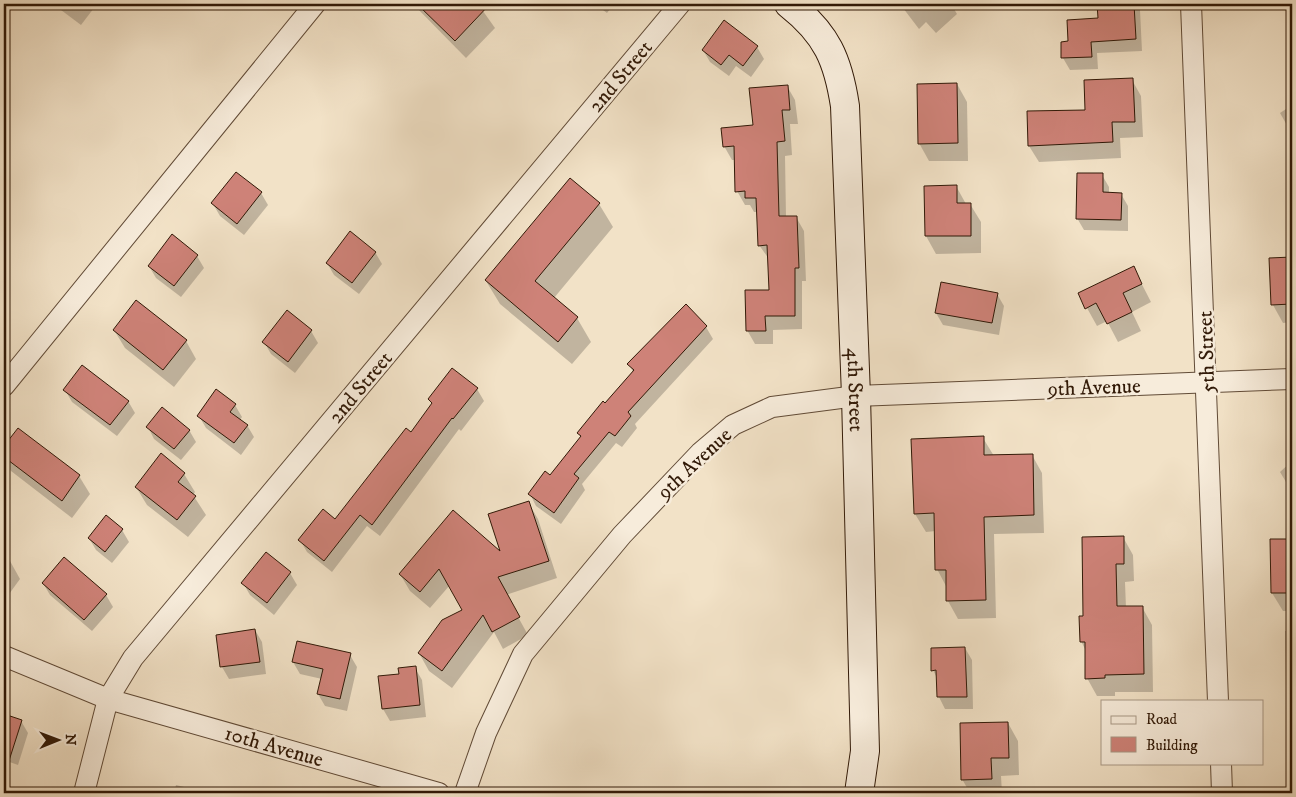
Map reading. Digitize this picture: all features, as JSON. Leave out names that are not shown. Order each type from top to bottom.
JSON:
[{"type":"street","points":[[4,386],[315,4]]},
{"type":"street","name":"2nd Street","points":[[84,793],[108,699],[133,658],[680,4]]},
{"type":"street","name":"4th Street","points":[[790,4],[807,18],[821,34],[840,76],[845,106],[856,396],[864,751],[859,793]]},
{"type":"street","name":"5th Street","points":[[1191,4],[1218,700]]},
{"type":"street","name":"9th Avenue","points":[[465,793],[486,732],[523,654],[622,535],[700,454],[733,425],[772,407],[856,396],[1292,379]]},
{"type":"street","name":"10th Avenue","points":[[4,656],[108,699],[439,793]]},
{"type":"street","points":[[1221,764],[1222,793]]},
{"type":"building","points":[[417,4],[490,4],[455,41]]},
{"type":"building","points":[[1097,4],[1134,4],[1136,39],[1091,42],[1092,57],[1061,58],[1061,42],[1068,41],[1067,20],[1098,18]]},
{"type":"building","points":[[724,20],[758,46],[743,66],[729,55],[721,65],[702,50]]},
{"type":"building","points":[[1133,78],[1135,122],[1112,122],[1113,142],[1028,146],[1027,111],[1085,110],[1084,80]]},
{"type":"building","points":[[957,83],[958,143],[918,144],[917,84]]},
{"type":"building","points":[[788,85],[790,110],[782,110],[785,141],[777,142],[779,216],[797,216],[799,268],[795,268],[795,316],[765,316],[766,331],[746,331],[745,290],[769,290],[767,245],[758,246],[756,198],[745,198],[745,191],[735,192],[734,146],[723,147],[721,128],[753,125],[749,88]]},
{"type":"building","points":[[236,172],[262,192],[237,224],[211,203]]},
{"type":"building","points":[[1077,173],[1103,173],[1103,192],[1122,193],[1121,220],[1076,219]]},
{"type":"building","points":[[570,178],[600,203],[535,281],[578,317],[558,342],[485,280]]},
{"type":"building","points":[[957,185],[957,203],[971,203],[971,236],[925,236],[924,186]]},
{"type":"building","points":[[350,231],[376,252],[352,283],[326,263]]},
{"type":"building","points":[[172,234],[198,255],[174,286],[148,266]]},
{"type":"building","points":[[1292,257],[1292,304],[1271,305],[1269,258]]},
{"type":"building","points":[[1134,266],[1142,284],[1123,293],[1132,312],[1107,324],[1096,303],[1085,309],[1078,293]]},
{"type":"building","points":[[941,282],[998,293],[992,323],[935,313]]},
{"type":"building","points":[[136,300],[187,340],[163,370],[113,330]]},
{"type":"building","points":[[686,304],[707,326],[628,412],[631,416],[615,436],[609,432],[574,474],[579,478],[554,513],[528,494],[545,471],[550,475],[581,436],[577,433],[603,401],[605,403],[634,370],[627,364]]},
{"type":"building","points":[[287,310],[312,330],[288,362],[262,342]]},
{"type":"building","points":[[82,365],[129,401],[110,425],[63,390]]},
{"type":"building","points":[[452,368],[478,388],[452,418],[372,525],[360,515],[324,561],[298,540],[323,509],[335,519],[406,428],[411,432],[432,403],[428,399]]},
{"type":"building","points":[[216,389],[236,404],[230,412],[248,425],[234,443],[197,416]]},
{"type":"building","points":[[162,407],[190,430],[174,449],[146,427]]},
{"type":"building","points":[[18,428],[80,475],[62,501],[4,457],[4,446]]},
{"type":"building","points":[[984,436],[984,455],[1033,454],[1034,515],[984,517],[986,600],[946,601],[946,570],[935,570],[934,513],[914,514],[911,439]]},
{"type":"building","points":[[161,453],[185,473],[178,482],[196,496],[177,520],[135,487]]},
{"type":"building","points":[[529,501],[549,561],[498,577],[520,617],[492,632],[483,615],[442,671],[418,653],[442,620],[462,610],[439,569],[420,592],[399,574],[453,510],[500,551],[488,514]]},
{"type":"building","points":[[106,515],[123,529],[105,552],[88,538]]},
{"type":"building","points":[[1124,536],[1124,564],[1116,564],[1117,606],[1143,606],[1144,674],[1105,675],[1105,678],[1085,679],[1085,642],[1080,642],[1079,616],[1083,616],[1082,537]]},
{"type":"building","points":[[1270,539],[1292,539],[1292,593],[1271,593]]},
{"type":"building","points":[[266,552],[291,572],[267,603],[241,583]]},
{"type":"building","points":[[64,557],[107,594],[84,620],[42,583]]},
{"type":"building","points":[[255,629],[260,662],[220,667],[216,635]]},
{"type":"building","points":[[297,641],[351,653],[340,699],[317,694],[323,669],[292,662]]},
{"type":"building","points":[[965,647],[967,697],[937,697],[936,670],[931,671],[931,648]]},
{"type":"building","points":[[416,666],[420,705],[382,709],[378,676],[399,674],[398,668]]},
{"type":"building","points":[[4,714],[22,720],[7,767],[4,766]]},
{"type":"building","points":[[1008,722],[1009,758],[991,758],[992,779],[961,780],[960,723]]}]
